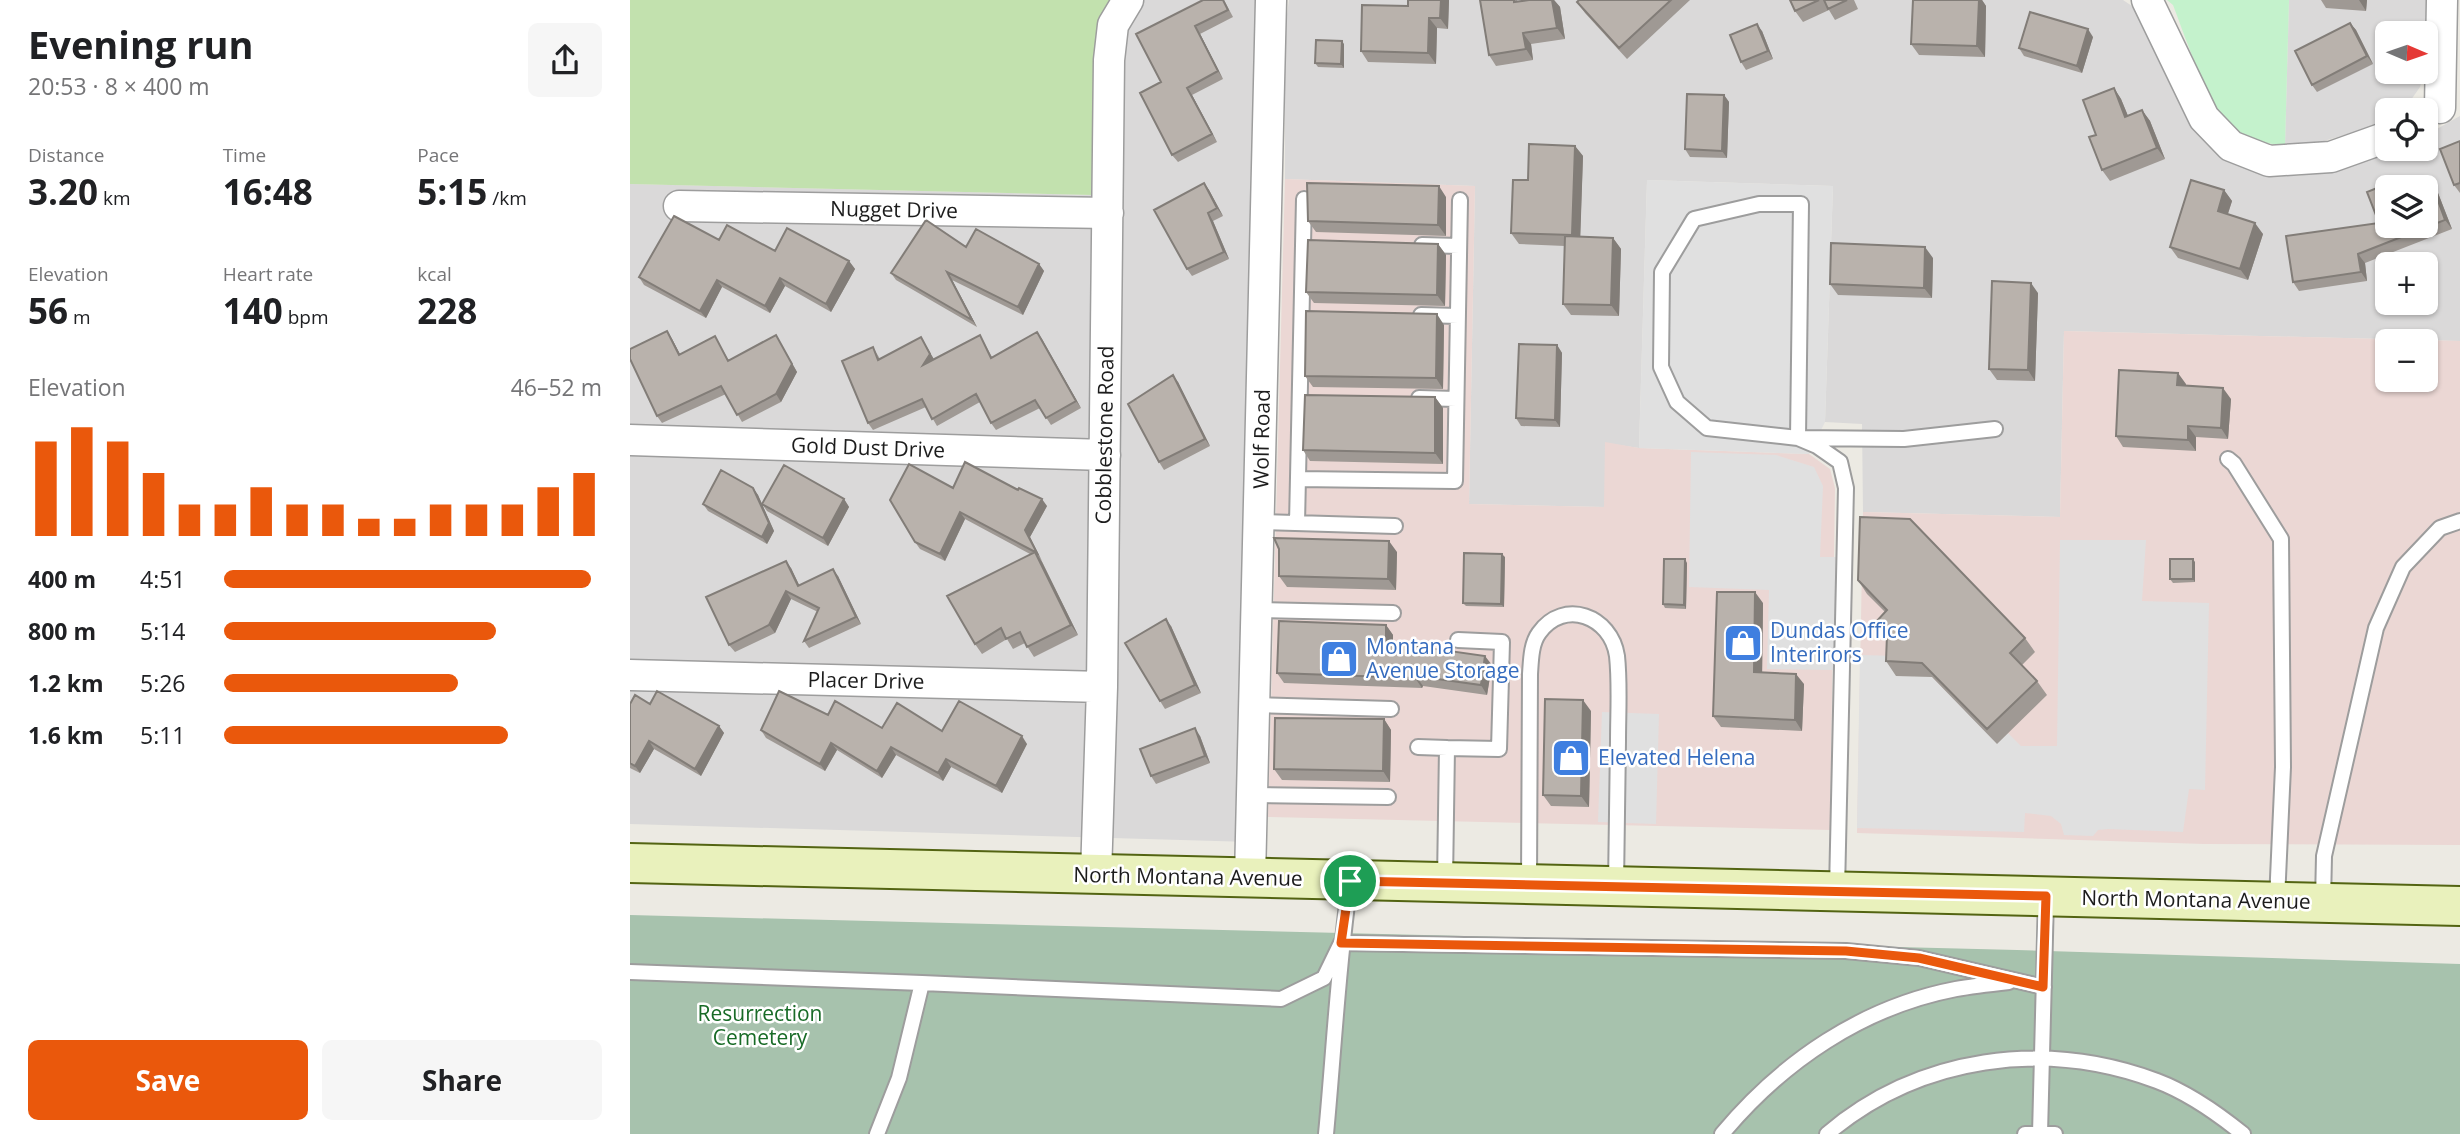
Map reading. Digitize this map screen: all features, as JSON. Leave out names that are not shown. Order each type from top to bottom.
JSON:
[{"type":"main road","name":"North Montana Avenue","points":[[630,863],[2460,906]]},
{"type":"street","name":"Cobblestone Road","points":[[1096,875],[1102,687],[1109,60],[1113,25],[1128,0]]},
{"type":"street","name":"Wolf Road","points":[[1250,878],[1271,0]]},
{"type":"street","points":[[2147,0],[2204,118],[2231,146],[2269,161],[2331,157],[2375,141]]},
{"type":"street","points":[[2442,0],[2442,108]]},
{"type":"street","name":"Nugget Drive","points":[[679,206],[1108,213]]},
{"type":"street","name":"Gold Dust Drive","points":[[630,440],[1105,455]]},
{"type":"street","name":"Placer Drive","points":[[630,675],[1102,687]]},
{"type":"lane","points":[[1297,523],[1298,479],[1306,396],[1310,241],[1304,198]]},
{"type":"lane","points":[[1298,479],[1455,481],[1460,200]]},
{"type":"lane","points":[[1798,438],[1801,204],[1759,204],[1694,219],[1662,272],[1661,367],[1677,402],[1707,428],[1798,438],[1904,439],[1995,429]]},
{"type":"lane","points":[[1407,244],[1459,246]]},
{"type":"lane","points":[[1406,315],[1458,316]]},
{"type":"lane","points":[[1404,398],[1456,399]]},
{"type":"lane","points":[[1798,438],[1817,446],[1840,463],[1846,488],[1837,892]]},
{"type":"lane","points":[[2228,459],[2234,464],[2281,539],[2283,766],[2277,902]]},
{"type":"lane","points":[[2323,903],[2324,856],[2376,628],[2403,566],[2440,528],[2460,521]]},
{"type":"lane","points":[[1260,522],[1395,526]]},
{"type":"lane","points":[[1258,610],[1393,613]]},
{"type":"lane","points":[[1529,885],[1532,653],[1540,631],[1553,621],[1566,616],[1581,615],[1597,620],[1610,634],[1616,655],[1616,887]]},
{"type":"lane","points":[[1418,747],[1499,750],[1502,642],[1458,640]]},
{"type":"lane","points":[[1255,705],[1391,709]]},
{"type":"lane","points":[[1445,883],[1447,748]]},
{"type":"lane","points":[[1252,795],[1388,797]]},
{"type":"lane","points":[[1326,1134],[1341,973],[1341,943],[1350,881]]},
{"type":"lane","points":[[2040,1134],[2046,896]]},
{"type":"lane","points":[[1341,943],[1846,951],[1919,958],[2014,981]]},
{"type":"lane","points":[[630,972],[1281,999],[1324,978],[1341,943]]},
{"type":"lane","points":[[1722,1134],[1748,1103],[1793,1063],[1843,1031],[1897,1006],[1955,989],[2014,981],[2043,987]]},
{"type":"lane","points":[[877,1134],[900,1078],[922,983]]},
{"type":"lane","points":[[1827,1134],[1850,1115],[1909,1082],[1974,1063],[2042,1057],[2102,1064],[2159,1082],[2212,1110],[2243,1134]]},
{"type":"lane","points":[[2025,1134],[2054,1134]]},
{"type":"shaded area","points":[[1129,0],[1271,0],[1251,842],[630,824],[630,184],[1093,195]]},
{"type":"shaded area","points":[[1289,0],[2123,0],[2132,6],[2154,35],[2177,99],[2202,138],[2235,161],[2265,175],[2299,176],[2375,158],[2375,161],[2438,161],[2438,128],[2460,116],[2460,341],[2438,340],[2438,329],[2375,329],[2375,339],[2064,331],[2060,517],[1863,512],[1862,424],[1825,422],[1833,186],[1647,180],[1639,448],[1605,443],[1605,507],[1469,504],[1475,186],[1285,179],[1285,103],[1280,66]]},
{"type":"shaded area","points":[[2289,0],[2429,0],[2428,21],[2375,21],[2375,84],[2421,84],[2412,98],[2375,98],[2375,125],[2317,143],[2285,146]]},
{"type":"shaded area","points":[[1285,179],[1475,186],[1469,504],[1604,507],[1605,442],[1639,448],[1809,454],[1830,469],[1835,488],[1830,830],[1268,817]]},
{"type":"shaded area","points":[[1647,180],[1833,186],[1825,422],[1809,454],[1639,448]]},
{"type":"shaded area","points":[[2064,331],[2375,339],[2375,392],[2438,392],[2438,340],[2460,341],[2460,845],[2204,844],[1857,833],[1863,512],[2060,517]]},
{"type":"shaded area","points":[[1691,452],[1776,455],[1814,467],[1823,486],[1820,557],[1838,557],[1834,670],[1767,669],[1769,590],[1689,587]]},
{"type":"shaded area","points":[[2060,540],[2146,540],[2142,601],[2209,603],[2205,790],[2189,789],[2183,832],[2108,829],[2098,830],[2093,836],[2064,835],[2061,824],[2051,816],[2025,813],[2024,832],[1857,828],[1860,655],[1897,656],[1932,677],[1997,743],[2008,733],[2021,746],[2057,746]]},
{"type":"shaded area","points":[[1602,712],[1659,714],[1656,824],[1598,822]]},
{"type":"green space","points":[[630,0],[1137,0],[1113,25],[1093,195],[630,184]]},
{"type":"green space","points":[[2167,0],[2289,0],[2285,146],[2249,137],[2235,130],[2222,117],[2198,69],[2173,5]]},
{"type":"green space","name":"Resurrection Cemetery","points":[[630,915],[2017,950],[2460,964],[2460,1134],[630,1134]]},
{"type":"building","points":[[1203,0],[1223,0],[1228,10],[1195,26],[1218,71],[1187,88],[1212,134],[1172,155],[1140,93],[1161,82],[1136,34]]},
{"type":"building","points":[[1408,0],[1441,0],[1440,18],[1429,18],[1428,53],[1361,51],[1362,5],[1408,6]]},
{"type":"building","points":[[1480,0],[1552,0],[1557,28],[1523,33],[1526,49],[1489,55]]},
{"type":"building","points":[[1671,0],[1619,48],[1577,2]]},
{"type":"building","points":[[1790,0],[1819,0],[1795,11]]},
{"type":"building","points":[[1824,0],[1847,0],[1828,9]]},
{"type":"building","points":[[1913,0],[1979,0],[1977,46],[1911,44]]},
{"type":"building","points":[[2030,12],[2088,29],[2077,66],[2019,48]]},
{"type":"building","points":[[2350,23],[2367,56],[2312,85],[2295,51]]},
{"type":"building","points":[[1757,24],[1768,51],[1741,62],[1730,35]]},
{"type":"building","points":[[1316,40],[1342,41],[1341,64],[1315,63]]},
{"type":"building","points":[[2114,88],[2125,117],[2142,110],[2157,148],[2102,170],[2089,137],[2096,135],[2083,100]]},
{"type":"building","points":[[1687,94],[1724,95],[1722,151],[1685,149]]},
{"type":"building","points":[[2460,141],[2460,183],[2454,185],[2440,149]]},
{"type":"building","points":[[1529,144],[1575,146],[1572,235],[1511,233],[1513,180],[1528,180]]},
{"type":"building","points":[[2191,180],[2224,190],[2218,211],[2255,223],[2240,269],[2170,247]]},
{"type":"building","points":[[1204,183],[1217,208],[1208,213],[1224,252],[1187,269],[1154,210]]},
{"type":"building","points":[[1307,183],[1439,186],[1438,225],[1308,221]]},
{"type":"building","points":[[2375,189],[2375,213],[2367,192]]},
{"type":"building","points":[[2438,201],[2445,220],[2438,223]]},
{"type":"building","points":[[674,216],[719,240],[727,225],[775,251],[787,228],[849,261],[826,304],[780,278],[765,306],[717,280],[700,311],[639,277]]},
{"type":"building","points":[[926,220],[966,247],[976,229],[1039,264],[1018,307],[947,272],[972,320],[891,273]]},
{"type":"building","points":[[2375,224],[2375,238],[2399,238],[2358,254],[2361,272],[2293,282],[2286,236]]},
{"type":"building","points":[[1565,236],[1613,238],[1611,305],[1563,304]]},
{"type":"building","points":[[1308,240],[1438,244],[1437,295],[1306,292]]},
{"type":"building","points":[[1831,243],[1925,247],[1924,288],[1830,284]]},
{"type":"building","points":[[1992,281],[2031,283],[2028,370],[1989,369]]},
{"type":"building","points":[[1306,311],[1437,314],[1436,378],[1305,376]]},
{"type":"building","points":[[667,331],[679,355],[715,336],[728,361],[776,335],[792,364],[776,394],[737,415],[721,386],[657,416],[630,359],[630,349]]},
{"type":"building","points":[[1037,332],[1076,401],[1046,418],[1035,400],[991,423],[976,394],[932,419],[922,399],[868,423],[842,361],[873,347],[878,360],[921,337],[930,354],[923,365],[980,335],[991,358]]},
{"type":"building","points":[[1519,344],[1557,345],[1555,420],[1516,418]]},
{"type":"building","points":[[2119,370],[2178,373],[2177,385],[2223,388],[2221,428],[2188,426],[2188,440],[2116,436]]},
{"type":"building","points":[[1173,375],[1205,439],[1159,462],[1128,404]]},
{"type":"building","points":[[1305,395],[1435,397],[1435,453],[1303,450]]},
{"type":"building","points":[[965,462],[1018,490],[1019,488],[1042,499],[1025,530],[1037,553],[960,512],[940,554],[915,542],[890,500],[909,464],[953,488]]},
{"type":"building","points":[[784,465],[844,499],[823,538],[762,504]]},
{"type":"building","points":[[721,470],[753,488],[769,523],[762,537],[703,504]]},
{"type":"building","points":[[1860,517],[1910,519],[2025,638],[2010,653],[2037,681],[1987,729],[1922,663],[1886,661],[1887,635],[1875,623],[1887,610],[1858,580]]},
{"type":"building","points":[[1274,538],[1389,541],[1388,579],[1279,576],[1279,549]]},
{"type":"building","points":[[1035,552],[1071,625],[1027,647],[1020,632],[1006,639],[1001,628],[975,644],[947,596]]},
{"type":"building","points":[[1464,553],[1502,554],[1501,604],[1463,603]]},
{"type":"building","points":[[1664,559],[1685,559],[1684,605],[1663,604]]},
{"type":"building","points":[[2170,559],[2193,559],[2193,579],[2170,579]]},
{"type":"building","points":[[786,561],[798,586],[833,569],[856,617],[804,641],[819,608],[786,591],[769,625],[729,645],[706,597]]},
{"type":"building","name":"Dundas Office Interirors","points":[[1717,592],[1755,592],[1754,672],[1796,674],[1795,720],[1713,716]]},
{"type":"building","points":[[1166,619],[1195,685],[1160,701],[1125,643]]},
{"type":"building","points":[[1279,621],[1386,625],[1386,642],[1485,656],[1481,685],[1416,676],[1277,673]]},
{"type":"building","points":[[657,691],[719,726],[695,769],[649,741],[635,766],[630,763],[630,704],[635,695],[650,704]]},
{"type":"building","points":[[779,691],[828,715],[835,701],[882,728],[897,703],[942,731],[959,701],[1022,736],[996,786],[946,759],[938,773],[891,747],[877,771],[831,743],[820,764],[761,730]]},
{"type":"building","name":"Elevated Helena","points":[[1545,699],[1583,700],[1581,796],[1543,795]]},
{"type":"building","points":[[1275,718],[1384,719],[1383,771],[1274,769]]},
{"type":"building","points":[[1195,728],[1205,756],[1151,776],[1140,749]]},
{"type":"place","name":"Dundas Office Interirors","points":[[1743,643]]},
{"type":"place","name":"Montana Avenue Storage","points":[[1339,659]]},
{"type":"place","name":"Elevated Helena","points":[[1571,758]]},
{"type":"route","points":[[1350,881],[2046,896],[2043,987],[1919,958],[1846,951],[1341,943],[1350,881]]}]
